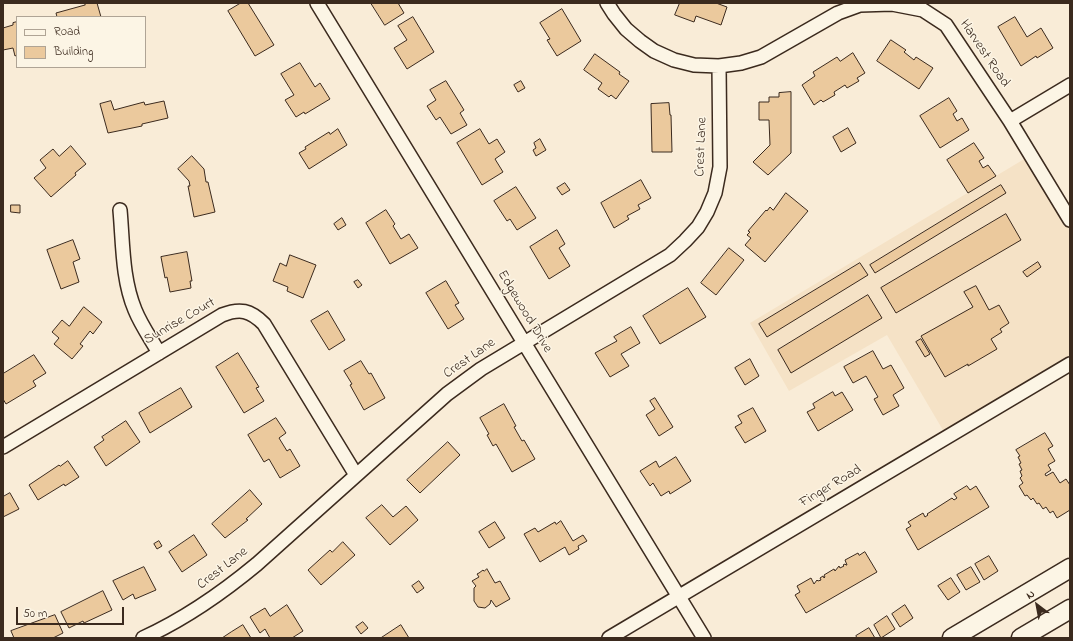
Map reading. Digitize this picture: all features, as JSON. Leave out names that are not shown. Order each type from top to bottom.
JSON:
[{"type":"main road","points":[[952,638],[1070,568]]},
{"type":"main road","points":[[1021,638],[1070,609]]},
{"type":"street","name":"Edgewood Drive","points":[[317,3],[704,638]]},
{"type":"street","name":"Harvest Road","points":[[607,3],[626,29],[654,51],[674,60],[694,65],[719,66],[742,63],[761,56],[838,13],[860,5],[892,4],[923,10],[946,25],[1010,121],[1070,220]]},
{"type":"street","name":"Crest Lane","points":[[144,638],[193,612],[226,589],[257,564],[447,394],[481,369],[523,342],[670,255],[686,242],[707,212],[715,193],[720,167],[719,66]]},
{"type":"street","points":[[1010,121],[1070,84]]},
{"type":"street","points":[[120,210],[125,273],[128,290],[138,317],[159,353]]},
{"type":"street","name":"Sunrise Court","points":[[3,447],[222,315],[231,311],[239,311],[251,313],[264,324],[356,475]]},
{"type":"street","name":"Finger Road","points":[[609,638],[1070,364]]},
{"type":"shaded area","points":[[1031,155],[1070,220],[1070,364],[947,437],[887,335],[789,391],[750,323]]},
{"type":"building","points":[[84,3],[97,3],[101,16],[57,16],[56,13],[85,5]]},
{"type":"building","points":[[241,3],[248,3],[274,45],[255,56],[228,11]]},
{"type":"building","points":[[371,3],[398,3],[404,13],[385,25]]},
{"type":"building","points":[[680,3],[716,3],[727,7],[721,25],[696,16],[694,22],[675,15]]},
{"type":"building","points":[[562,9],[581,41],[557,56],[547,40],[550,39],[540,23]]},
{"type":"building","points":[[413,17],[434,52],[407,69],[394,48],[407,40],[398,26]]},
{"type":"building","points":[[1015,17],[1027,37],[1041,28],[1053,48],[1037,58],[1036,56],[1021,66],[998,27]]},
{"type":"building","points":[[16,22],[15,56],[13,48],[3,50],[3,28],[13,25],[13,23]]},
{"type":"building","points":[[891,40],[906,50],[904,52],[914,60],[916,57],[933,68],[919,89],[877,61]]},
{"type":"building","points":[[853,53],[865,73],[857,78],[859,81],[847,88],[845,85],[834,92],[835,95],[823,102],[821,100],[814,105],[802,85],[815,76],[813,72],[837,57],[840,61]]},
{"type":"building","points":[[595,54],[620,72],[619,74],[629,81],[616,99],[611,95],[609,97],[598,89],[602,83],[584,70]]},
{"type":"building","points":[[300,63],[315,87],[320,83],[330,99],[305,114],[304,112],[296,117],[285,100],[294,95],[281,74]]},
{"type":"building","points":[[446,81],[464,110],[460,113],[467,125],[451,134],[440,117],[436,120],[427,106],[436,100],[430,90]]},
{"type":"building","points":[[521,81],[525,88],[518,92],[514,85]]},
{"type":"building","points":[[791,92],[791,153],[768,175],[753,162],[770,145],[769,120],[759,120],[759,102],[769,102],[769,97],[779,97],[779,93]]},
{"type":"building","points":[[949,98],[957,111],[953,114],[957,121],[962,118],[969,130],[940,148],[920,116]]},
{"type":"building","points":[[111,101],[114,110],[144,102],[145,105],[164,101],[168,118],[142,124],[142,126],[108,133],[100,104]]},
{"type":"building","points":[[669,103],[671,115],[672,152],[652,152],[651,104]]},
{"type":"building","points":[[848,128],[856,143],[841,152],[833,137]]},
{"type":"building","points":[[338,129],[347,145],[309,169],[299,153],[306,149],[305,147],[329,132],[330,134]]},
{"type":"building","points":[[480,129],[489,144],[497,139],[505,152],[495,159],[503,172],[482,185],[457,143]]},
{"type":"building","points":[[540,139],[546,150],[536,156],[533,150],[536,148],[534,143]]},
{"type":"building","points":[[974,143],[984,158],[979,161],[983,168],[988,165],[996,176],[968,193],[947,160]]},
{"type":"building","points":[[71,146],[86,164],[51,197],[34,178],[46,168],[40,160],[53,149],[59,156]]},
{"type":"building","points":[[192,156],[204,169],[206,182],[208,182],[215,212],[194,217],[188,186],[190,186],[189,181],[178,169]]},
{"type":"building","points":[[641,180],[651,198],[638,205],[640,209],[627,216],[629,219],[614,228],[601,203]]},
{"type":"building","points":[[565,183],[570,190],[562,195],[557,188]]},
{"type":"building","points":[[1001,185],[1006,193],[875,273],[870,265]]},
{"type":"building","points":[[516,187],[536,218],[517,230],[510,219],[507,221],[494,201]]},
{"type":"building","points":[[786,193],[808,211],[765,262],[745,245],[751,238],[747,235],[750,232],[748,231],[766,210],[767,211],[770,207],[773,210]]},
{"type":"building","points":[[11,205],[20,205],[20,213],[11,212]]},
{"type":"building","points":[[386,210],[395,224],[393,226],[401,239],[409,234],[418,248],[390,264],[366,223]]},
{"type":"building","points":[[1006,214],[1021,240],[896,313],[881,288]]},
{"type":"building","points":[[342,218],[346,225],[338,230],[334,224]]},
{"type":"building","points":[[557,230],[565,244],[559,248],[570,266],[549,279],[530,247]]},
{"type":"building","points":[[73,240],[80,259],[73,262],[79,282],[61,289],[47,250]]},
{"type":"building","points":[[729,248],[744,260],[716,295],[701,283]]},
{"type":"building","points":[[187,252],[192,281],[190,281],[191,288],[170,292],[167,277],[165,278],[161,257]]},
{"type":"building","points":[[290,255],[316,265],[303,298],[287,291],[288,287],[273,281],[280,263],[286,266]]},
{"type":"building","points":[[1038,262],[1041,267],[1027,277],[1023,272]]},
{"type":"building","points":[[860,263],[868,275],[767,337],[759,324]]},
{"type":"building","points":[[358,280],[362,285],[358,288],[354,282]]},
{"type":"building","points":[[446,281],[459,303],[455,305],[464,319],[448,329],[426,293]]},
{"type":"building","points":[[976,286],[989,310],[999,305],[1009,323],[1000,329],[1002,332],[991,339],[997,349],[968,366],[968,364],[945,377],[921,336],[973,307],[964,292]]},
{"type":"building","points":[[688,288],[706,317],[660,344],[643,316]]},
{"type":"building","points":[[868,295],[882,318],[791,373],[778,350]]},
{"type":"building","points":[[84,307],[102,322],[93,334],[90,331],[80,344],[83,346],[72,359],[54,344],[59,338],[52,332],[62,320],[69,326]]},
{"type":"building","points":[[328,311],[345,340],[329,350],[311,321]]},
{"type":"building","points":[[631,327],[640,343],[621,354],[629,366],[610,377],[595,353],[617,341],[614,337]]},
{"type":"building","points":[[921,339],[930,354],[925,357],[916,342]]},
{"type":"building","points":[[873,351],[883,369],[891,365],[904,388],[893,395],[899,406],[883,415],[874,399],[878,397],[866,376],[853,383],[844,367]]},
{"type":"building","points":[[238,353],[259,387],[256,388],[264,401],[244,413],[216,367]]},
{"type":"building","points":[[34,355],[46,373],[33,381],[36,386],[6,404],[3,399],[3,374]]},
{"type":"building","points":[[750,359],[759,376],[745,385],[735,368]]},
{"type":"building","points":[[361,361],[369,374],[371,373],[385,398],[364,410],[344,371]]},
{"type":"building","points":[[181,388],[192,407],[150,433],[139,413]]},
{"type":"building","points":[[833,392],[835,396],[842,392],[853,410],[818,431],[807,412],[815,408],[813,404]]},
{"type":"building","points":[[655,398],[673,427],[659,436],[646,415],[655,409],[650,401]]},
{"type":"building","points":[[504,404],[516,426],[514,427],[522,441],[524,440],[535,459],[512,472],[496,444],[493,446],[487,435],[489,434],[480,418]]},
{"type":"building","points":[[753,408],[766,431],[745,443],[735,427],[742,423],[738,416]]},
{"type":"building","points":[[276,418],[286,433],[279,438],[287,451],[290,449],[300,466],[280,478],[269,459],[264,462],[248,435]]},
{"type":"building","points":[[126,421],[140,442],[106,466],[94,447],[104,440],[102,437]]},
{"type":"building","points":[[1045,433],[1053,446],[1048,449],[1055,461],[1048,465],[1051,470],[1045,474],[1046,476],[1053,472],[1060,483],[1066,479],[1070,485],[1070,510],[1057,518],[1053,511],[1050,513],[1046,507],[1043,509],[1039,503],[1037,504],[1033,498],[1031,500],[1027,495],[1025,496],[1019,486],[1023,483],[1020,478],[1022,476],[1020,471],[1022,470],[1018,457],[1020,456],[1016,450]]},
{"type":"building","points":[[448,442],[460,455],[420,493],[407,480]]},
{"type":"building","points":[[676,457],[691,481],[670,494],[669,491],[661,496],[653,483],[650,486],[640,471],[656,461],[659,467]]},
{"type":"building","points":[[68,461],[79,477],[65,486],[64,484],[38,500],[29,485],[59,465],[60,466]]},
{"type":"building","points":[[967,486],[970,490],[976,486],[989,507],[918,550],[906,529],[911,526],[908,522],[923,513],[925,517],[928,515],[927,514],[952,498],[954,500],[957,498],[954,494]]},
{"type":"building","points":[[250,490],[262,504],[246,519],[248,520],[225,538],[212,524]]},
{"type":"building","points":[[10,493],[19,509],[3,517],[3,497]]},
{"type":"building","points":[[382,505],[393,517],[406,506],[418,520],[390,545],[366,518]]},
{"type":"building","points":[[561,521],[573,541],[583,535],[587,541],[578,546],[579,549],[569,555],[565,547],[540,562],[524,534],[535,528],[538,532],[555,522],[556,524]]},
{"type":"building","points":[[495,522],[505,538],[489,548],[479,532]]},
{"type":"building","points":[[194,535],[207,555],[182,572],[169,552]]},
{"type":"building","points":[[159,541],[162,546],[157,549],[154,544]]},
{"type":"building","points":[[343,542],[355,555],[321,585],[308,570],[330,550],[332,552]]},
{"type":"building","points":[[865,552],[877,572],[806,613],[795,595],[800,592],[797,586],[811,578],[814,584],[817,580],[821,580],[820,578],[823,576],[824,578],[824,575],[834,569],[835,571],[839,566],[840,568],[845,564],[847,565],[845,560],[858,553],[859,555]]},
{"type":"building","points":[[989,556],[998,571],[984,580],[975,564]]},
{"type":"building","points":[[144,567],[156,590],[135,599],[133,594],[123,600],[113,581]]},
{"type":"building","points":[[971,567],[980,582],[966,590],[957,575]]},
{"type":"building","points":[[487,569],[495,583],[500,581],[510,599],[496,607],[491,600],[490,604],[485,608],[478,607],[474,601],[474,588],[476,586],[472,581],[479,577],[477,574]]},
{"type":"building","points":[[951,578],[960,592],[948,600],[938,586]]},
{"type":"building","points":[[419,581],[424,588],[417,593],[412,586]]},
{"type":"building","points":[[103,591],[112,610],[69,628],[61,612]]},
{"type":"building","points":[[287,605],[303,631],[292,638],[270,638],[265,629],[260,633],[250,617],[265,608],[270,616]]},
{"type":"building","points":[[905,605],[913,618],[900,627],[892,614]]},
{"type":"building","points":[[55,615],[63,633],[53,638],[14,638],[11,631]]},
{"type":"building","points":[[887,616],[895,629],[881,638],[874,625]]},
{"type":"building","points":[[363,622],[368,628],[361,634],[356,627]]},
{"type":"building","points":[[243,625],[251,638],[222,638],[231,632]]},
{"type":"building","points":[[401,625],[409,638],[381,638]]},
{"type":"building","points":[[869,628],[875,638],[857,638],[856,636]]}]
